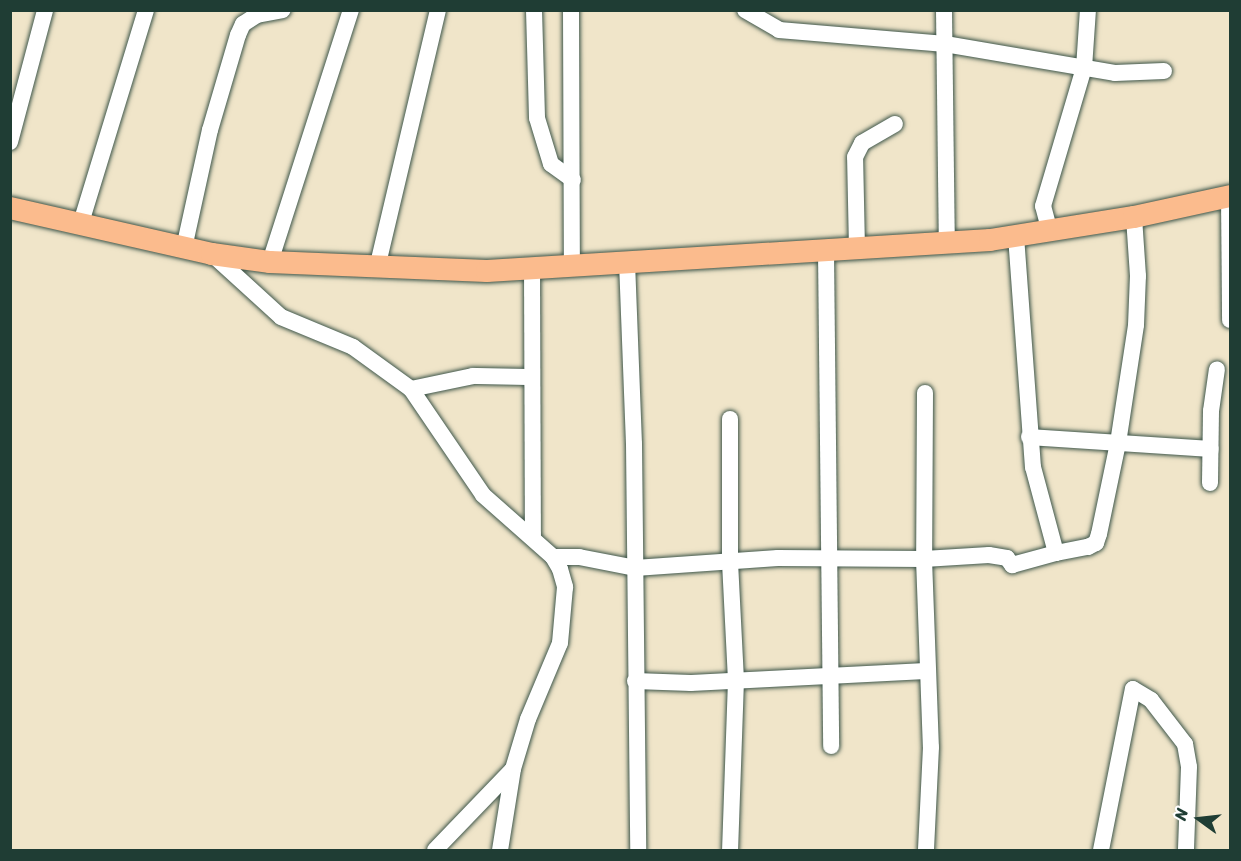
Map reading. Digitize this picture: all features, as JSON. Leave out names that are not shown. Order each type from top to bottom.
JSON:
[{"type":"main road","points":[[10,208],[80,226],[212,254],[270,262],[377,267],[532,268],[857,249],[1016,236],[1134,218],[1230,197]]},
{"type":"street","points":[[10,142],[45,10]]},
{"type":"street","points":[[80,226],[146,10]]},
{"type":"street","points":[[184,248],[210,130],[238,35],[243,24],[257,15],[283,10]]},
{"type":"street","points":[[270,262],[351,10]]},
{"type":"street","points":[[377,267],[438,10]]},
{"type":"street","points":[[534,10],[537,118],[551,164],[573,180]]},
{"type":"street","points":[[571,10],[572,266]]},
{"type":"street","points":[[745,10],[780,30],[945,44],[1115,73],[1164,71]]},
{"type":"street","points":[[944,10],[947,243]]},
{"type":"street","points":[[1050,232],[1043,206],[1084,68],[1088,10]]},
{"type":"street","points":[[857,249],[855,157],[862,143],[895,124]]},
{"type":"street","points":[[1230,197],[1230,320]]},
{"type":"street","points":[[553,557],[579,557],[635,568],[828,558],[924,559],[989,555],[1007,558],[1012,565],[1096,543],[1119,443],[1136,325],[1138,276],[1134,218]]},
{"type":"street","points":[[1016,236],[1029,437],[1033,467],[1056,553]]},
{"type":"street","points":[[826,251],[831,746]]},
{"type":"street","points":[[212,254],[281,317],[353,347],[411,389],[483,495],[553,557],[565,587],[560,644],[528,719],[513,769],[500,850]]},
{"type":"street","points":[[627,262],[635,568],[638,850]]},
{"type":"street","points":[[532,268],[533,537]]},
{"type":"street","points":[[1210,483],[1211,404],[1217,369]]},
{"type":"street","points":[[411,389],[473,376],[532,378]]},
{"type":"street","points":[[926,393],[924,559],[926,671],[931,747],[926,850]]},
{"type":"street","points":[[730,418],[730,562],[736,680],[730,850]]},
{"type":"street","points":[[1029,437],[1211,449]]},
{"type":"street","points":[[635,681],[736,680],[926,671]]},
{"type":"street","points":[[1101,850],[1133,689],[1151,700],[1185,744],[1189,767],[1186,850]]},
{"type":"street","points":[[435,850],[513,769]]}]
